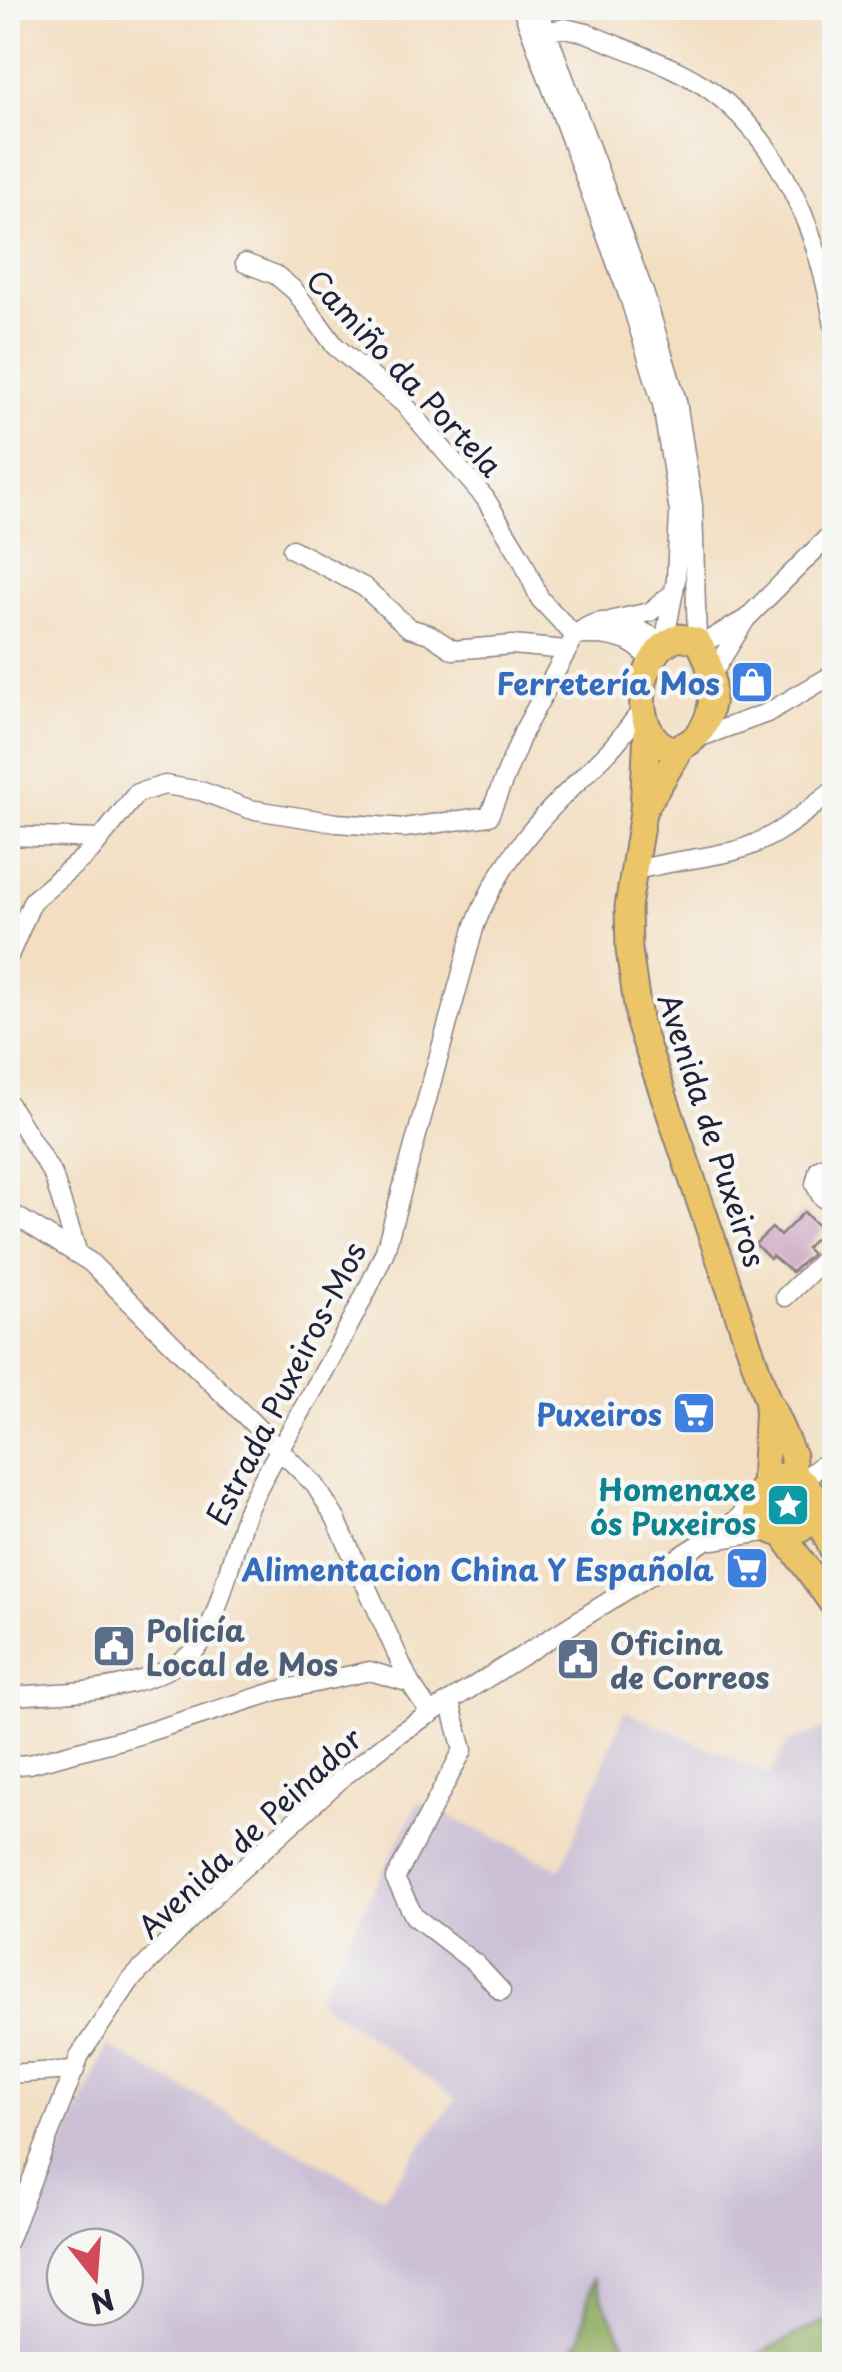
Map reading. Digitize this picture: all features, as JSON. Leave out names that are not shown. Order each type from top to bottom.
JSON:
[{"type":"highway","points":[[642,812],[663,736],[706,720],[711,702],[711,676],[698,642],[680,637],[657,652]]},
{"type":"highway","name":"Avenida de Puxeiros","points":[[657,652],[663,736],[646,773],[628,906],[629,950],[640,1026],[768,1402],[794,1456],[798,1479]]},
{"type":"highway","name":"Avenida de Puxeiros","points":[[760,1492],[768,1402]]},
{"type":"highway","points":[[834,1554],[814,1510],[812,1494],[798,1479],[780,1476],[760,1492],[757,1514],[776,1532],[834,1606]]},
{"type":"highway","points":[[776,1532],[799,1531],[814,1510]]},
{"type":"street","points":[[522,8],[540,33],[644,295],[677,401],[693,505],[698,642],[746,620]]},
{"type":"street","points":[[538,8],[540,33],[662,404],[679,512],[674,592],[657,652]]},
{"type":"street","points":[[540,33],[574,30],[676,71],[712,90],[744,119],[787,179],[823,269],[834,326]]},
{"type":"street","name":"Camiño da Portela","points":[[245,263],[276,275],[295,292],[335,346],[404,404],[486,498],[540,598],[570,643]]},
{"type":"street","points":[[711,676],[746,620],[834,532]]},
{"type":"street","points":[[292,549],[364,587],[409,628],[429,634],[453,650],[618,638],[657,652]]},
{"type":"street","points":[[8,958],[33,900],[100,839],[137,794],[165,786],[201,790],[249,809],[336,823],[404,828],[489,816],[524,730],[570,643],[590,624],[650,612],[674,592]]},
{"type":"street","points":[[608,621],[625,624],[657,652]]},
{"type":"street","points":[[608,753],[663,736],[745,720],[789,702],[834,674]]},
{"type":"street","points":[[711,702],[717,714],[745,720]]},
{"type":"street","name":"Estrada Puxeiros-Mos","points":[[8,1696],[116,1685],[156,1676],[199,1647],[210,1626],[244,1518],[363,1301],[385,1251],[475,925],[490,888],[535,824],[608,753],[663,736]]},
{"type":"street","points":[[608,753],[629,755],[646,773]]},
{"type":"street","points":[[632,871],[681,858],[736,850],[782,830],[834,790]]},
{"type":"street","points":[[8,836],[100,839]]},
{"type":"street","points":[[8,1102],[54,1175],[78,1254]]},
{"type":"street","points":[[834,1161],[819,1170],[815,1184],[821,1196],[834,1207]]},
{"type":"street","points":[[8,1211],[90,1262],[315,1485],[336,1519],[410,1683],[431,1714]]},
{"type":"street","points":[[785,1297],[823,1260],[834,1241]]},
{"type":"street","points":[[798,1479],[834,1456]]},
{"type":"street","name":"Avenida de Peinador","points":[[8,2241],[80,2055],[130,1981],[208,1902],[342,1776],[431,1714],[736,1520],[760,1492]]},
{"type":"street","name":"Avenida de Peinador","points":[[703,1542],[776,1532]]},
{"type":"street","points":[[8,1766],[132,1737],[277,1691],[370,1671],[410,1683]]},
{"type":"street","points":[[450,1702],[463,1750],[394,1879],[414,1916],[476,1964],[501,1991]]},
{"type":"street","points":[[8,2074],[74,2070]]},
{"type":"shaded area","points":[[625,1711],[770,1775],[788,1742],[834,1725],[834,2316],[739,2364],[635,2364],[592,2280],[580,2340],[558,2364],[8,2364],[8,2336],[27,2230],[107,2046],[383,2198],[456,2099],[317,1999],[419,1802],[561,1869]]},
{"type":"green space","points":[[592,2278],[635,2364],[558,2364],[580,2339]]},
{"type":"green space","points":[[834,2316],[834,2364],[739,2364]]},
{"type":"building","points":[[804,1212],[823,1231],[806,1248],[812,1254],[792,1272],[755,1244],[772,1228],[780,1236]]},
{"type":"place","name":"Ferretería Mos","points":[[752,682]]},
{"type":"place","name":"Puxeiros","points":[[694,1413]]},
{"type":"place","name":"Homenaxe ós Puxeiros","points":[[788,1505]]},
{"type":"place","name":"Alimentacion China Y Española","points":[[747,1568]]},
{"type":"place","name":"Policía Local de Mos","points":[[114,1646]]},
{"type":"place","name":"Oficina de Correos","points":[[578,1659]]}]
